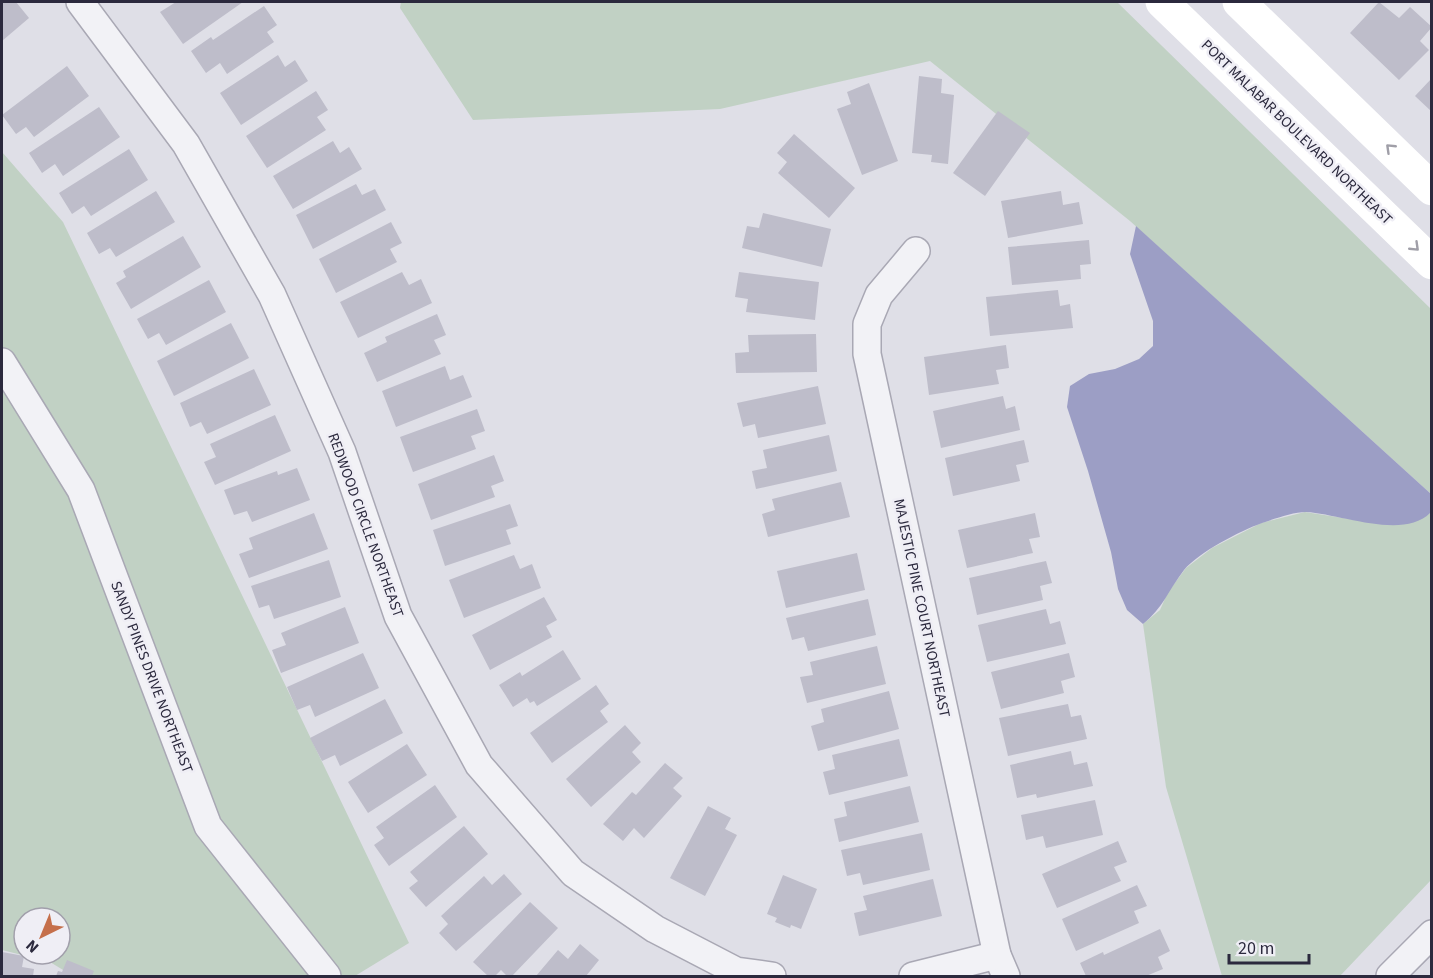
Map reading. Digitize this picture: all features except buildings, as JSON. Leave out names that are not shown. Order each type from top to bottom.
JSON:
[{"type":"street","name":"REDWOOD CIRCLE NORTHEAST","points":[[80,2],[186,144],[272,295],[342,452],[398,616],[479,765],[573,873],[655,929],[736,971],[772,976]]},
{"type":"street","name":"PORT MALABAR BOULEVARD NORTHEAST","points":[[1162,2],[1431,263]]},
{"type":"street","points":[[1239,2],[1431,189]]},
{"type":"street","name":"MAJESTIC PINE COURT NORTHEAST","points":[[916,251],[879,296],[867,324],[867,354],[1001,966]]},
{"type":"street","name":"SANDY PINES DRIVE NORTHEAST","points":[[2,362],[81,490],[208,826],[327,976]]},
{"type":"street","points":[[1390,976],[1431,934]]},
{"type":"street","points":[[913,976],[1001,966]]},
{"type":"green space","points":[[401,2],[1117,2],[1431,309],[1431,494],[1130,221],[930,61],[720,109],[473,120],[400,8]]},
{"type":"green space","points":[[2,152],[63,222],[409,943],[355,976],[73,976],[57,966],[72,966],[72,906],[12,906],[12,952],[2,950]]},
{"type":"green space","points":[[1431,499],[1431,880],[1340,976],[1222,976],[1166,787],[1143,624],[1160,610],[1168,592],[1186,568],[1212,548],[1261,523],[1305,512],[1375,523],[1430,513]]},
{"type":"water","points":[[1136,226],[1431,494],[1430,513],[1418,521],[1404,525],[1371,523],[1306,512],[1262,523],[1199,556],[1184,570],[1161,605],[1143,624],[1127,610],[1118,589],[1111,552],[1067,407],[1070,386],[1089,374],[1115,369],[1139,359],[1153,346],[1153,321],[1130,254]]}]
